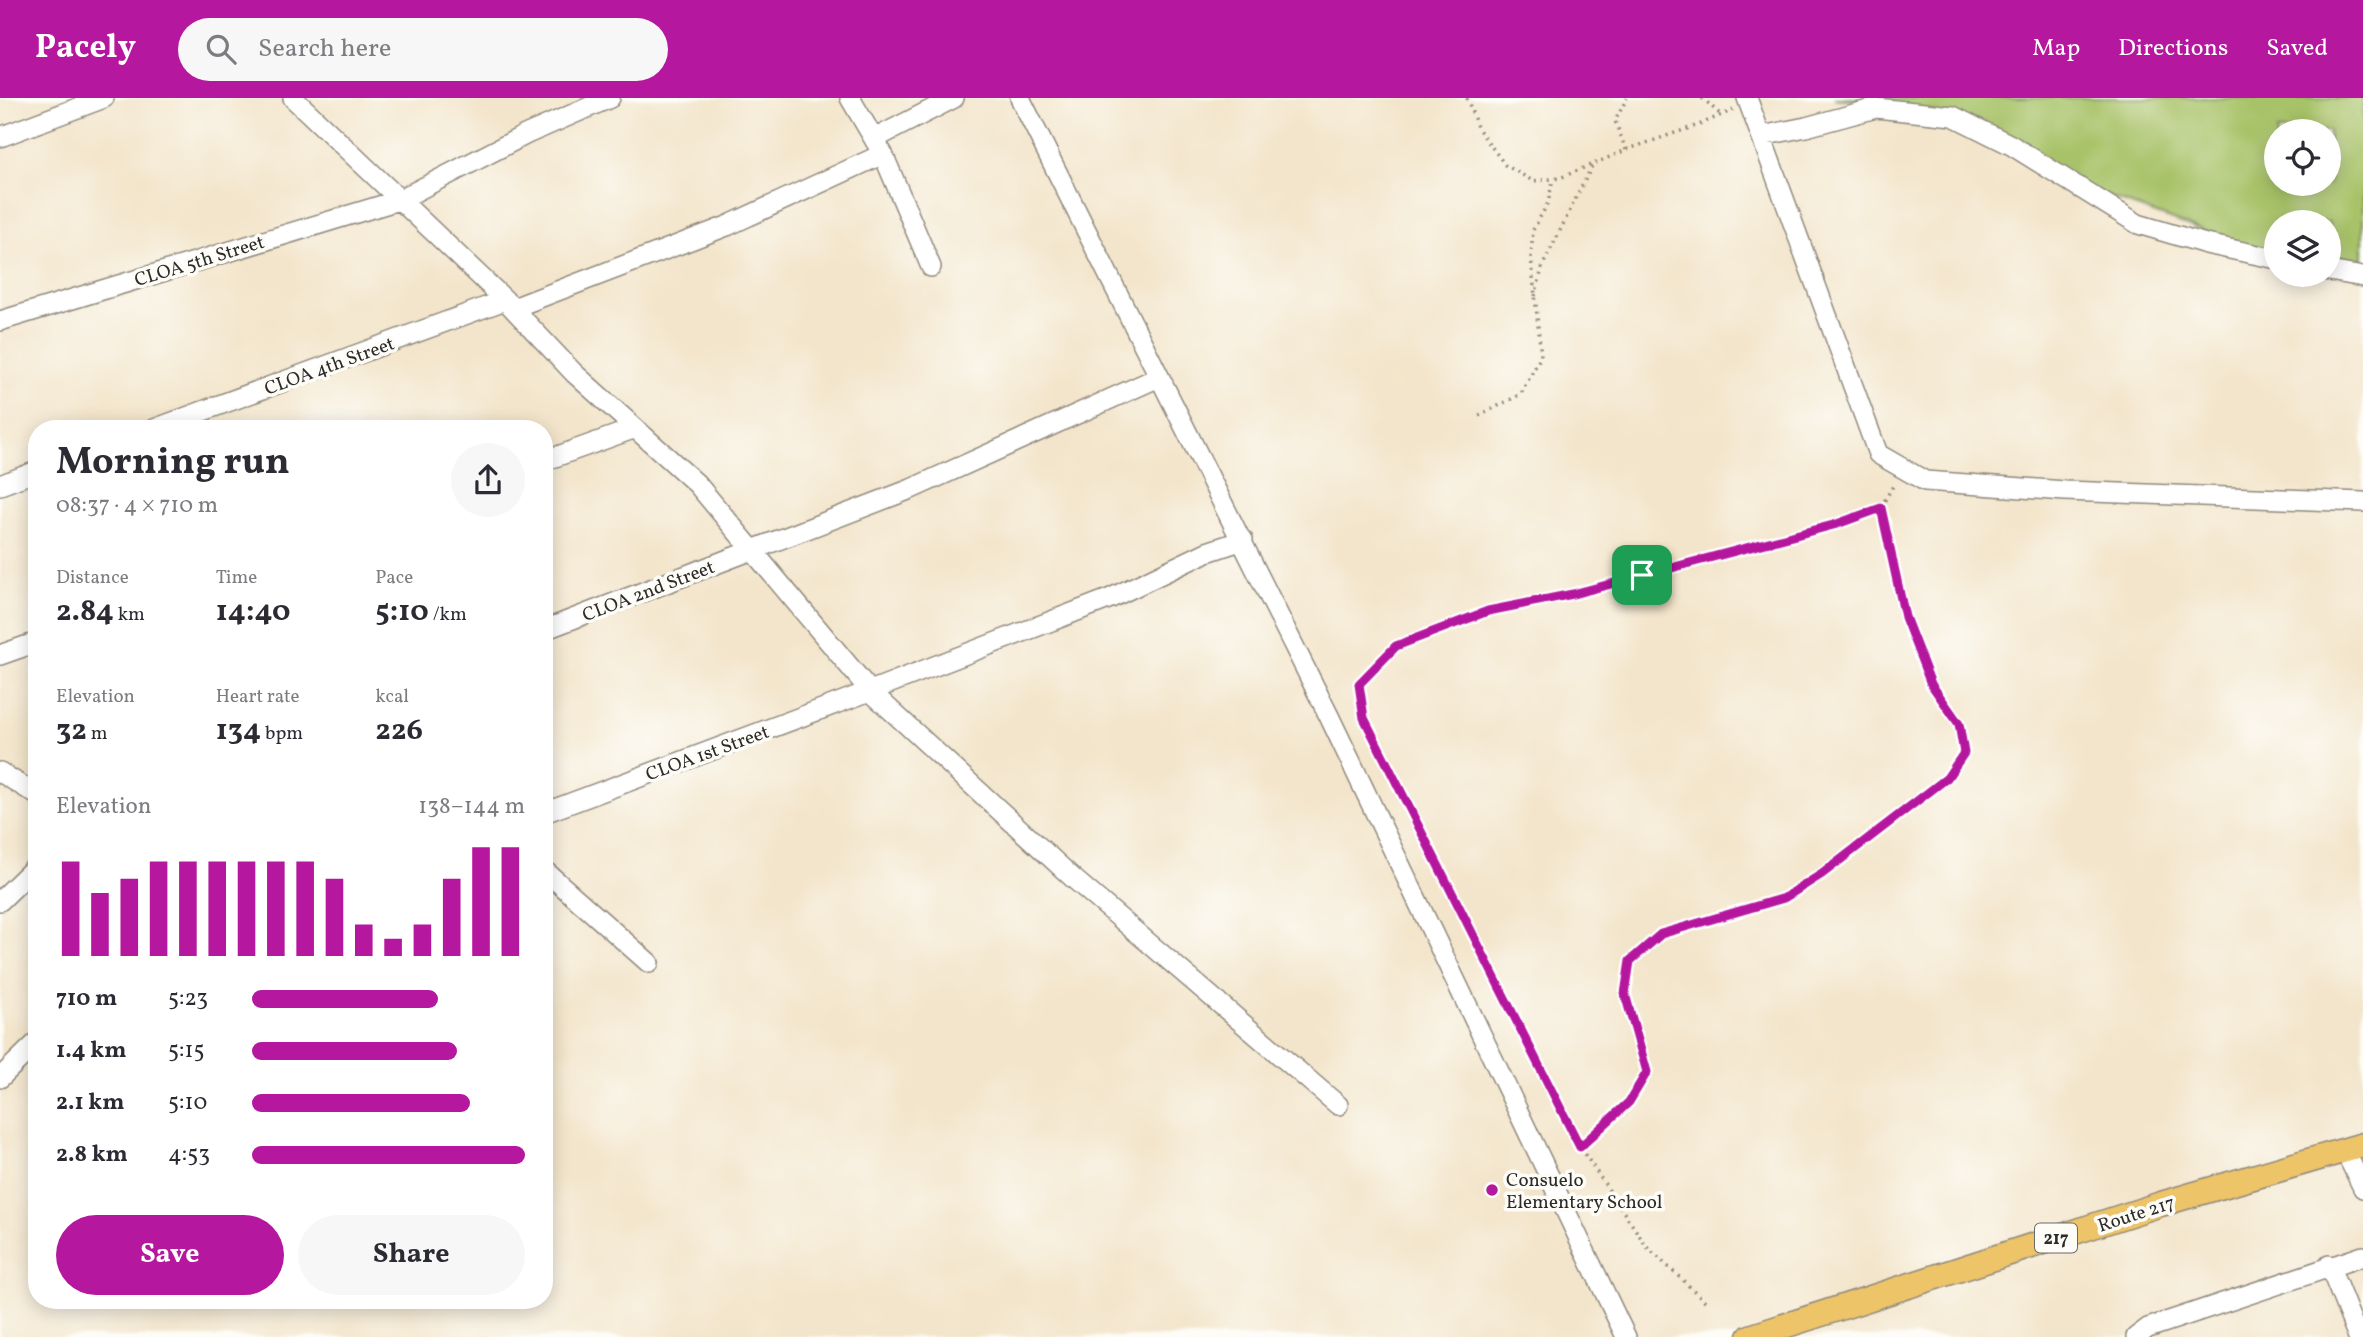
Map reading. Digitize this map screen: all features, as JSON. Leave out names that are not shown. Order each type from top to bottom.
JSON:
[{"type":"main road","name":"Route 217","points":[[1750,1337],[2161,1204],[2354,1148]]},
{"type":"street","points":[[0,137],[104,98]]},
{"type":"street","points":[[293,98],[509,304],[574,373],[697,484],[870,691],[1073,880],[1338,1105]]},
{"type":"street","name":"CLOA 5th Street","points":[[0,321],[399,200],[527,134],[610,98]]},
{"type":"street","points":[[850,98],[878,146],[931,267]]},
{"type":"street","name":"CLOA 4th Street","points":[[179,420],[727,226],[878,146],[954,98]]},
{"type":"street","points":[[1020,98],[1243,540],[1626,1337]]},
{"type":"street","points":[[1748,101],[1878,454],[1925,481],[2065,491],[2363,502]]},
{"type":"street","points":[[1761,136],[1876,108],[1952,116],[2011,145],[2138,223],[2206,244],[2264,257]]},
{"type":"street","points":[[2341,273],[2363,276]]},
{"type":"street","name":"CLOA 2nd Street","points":[[553,627],[932,480],[1159,377]]},
{"type":"street","points":[[553,458],[634,429]]},
{"type":"street","points":[[0,485],[28,474]]},
{"type":"street","name":"CLOA 1st Street","points":[[553,810],[1111,598],[1207,552],[1243,540]]},
{"type":"street","points":[[0,655],[28,645]]},
{"type":"street","points":[[0,772],[28,789]]},
{"type":"street","points":[[0,901],[28,875]]},
{"type":"street","points":[[553,878],[649,963]]},
{"type":"street","points":[[0,1078],[28,1051]]},
{"type":"street","points":[[2354,1148],[2363,1188]]},
{"type":"street","points":[[2136,1337],[2148,1328],[2329,1265],[2363,1256]]},
{"type":"street","points":[[2329,1265],[2358,1337]]},
{"type":"path","points":[[1467,98],[1477,127],[1506,165],[1533,181],[1553,179],[1721,116],[1748,101]]},
{"type":"path","points":[[1626,150],[1615,121],[1627,98]]},
{"type":"path","points":[[1703,98],[1721,116]]},
{"type":"path","points":[[1534,299],[1543,265],[1593,164]]},
{"type":"path","points":[[1479,416],[1521,394],[1541,356],[1531,256],[1533,229],[1548,203],[1553,179]]},
{"type":"path","points":[[1705,1301],[1647,1247],[1580,1147],[1364,718],[1359,684],[1396,646],[1488,611],[1573,594],[1837,524],[1881,508],[1903,469]]},
{"type":"path","points":[[1580,1147],[1629,1102],[1647,1072],[1625,994],[1630,961],[1661,934],[1784,898],[1822,874],[1947,778],[1964,753],[1959,724],[1931,684],[1905,617],[1881,508]]},
{"type":"green space","points":[[1834,98],[2363,98],[2363,259],[2341,257],[2341,210],[2264,210],[2264,250],[2254,249],[2078,186],[1916,110]]},
{"type":"place","name":"Consuelo Elementary School","points":[[1492,1190]]},
{"type":"route","points":[[1881,508],[1905,617],[1920,662],[1931,684],[1959,724],[1964,753],[1947,778],[1822,874],[1784,898],[1661,934],[1630,961],[1625,994],[1647,1072],[1629,1102],[1580,1147],[1364,718],[1359,684],[1396,646],[1488,611],[1573,594],[1642,575],[1837,524],[1881,508]]}]
